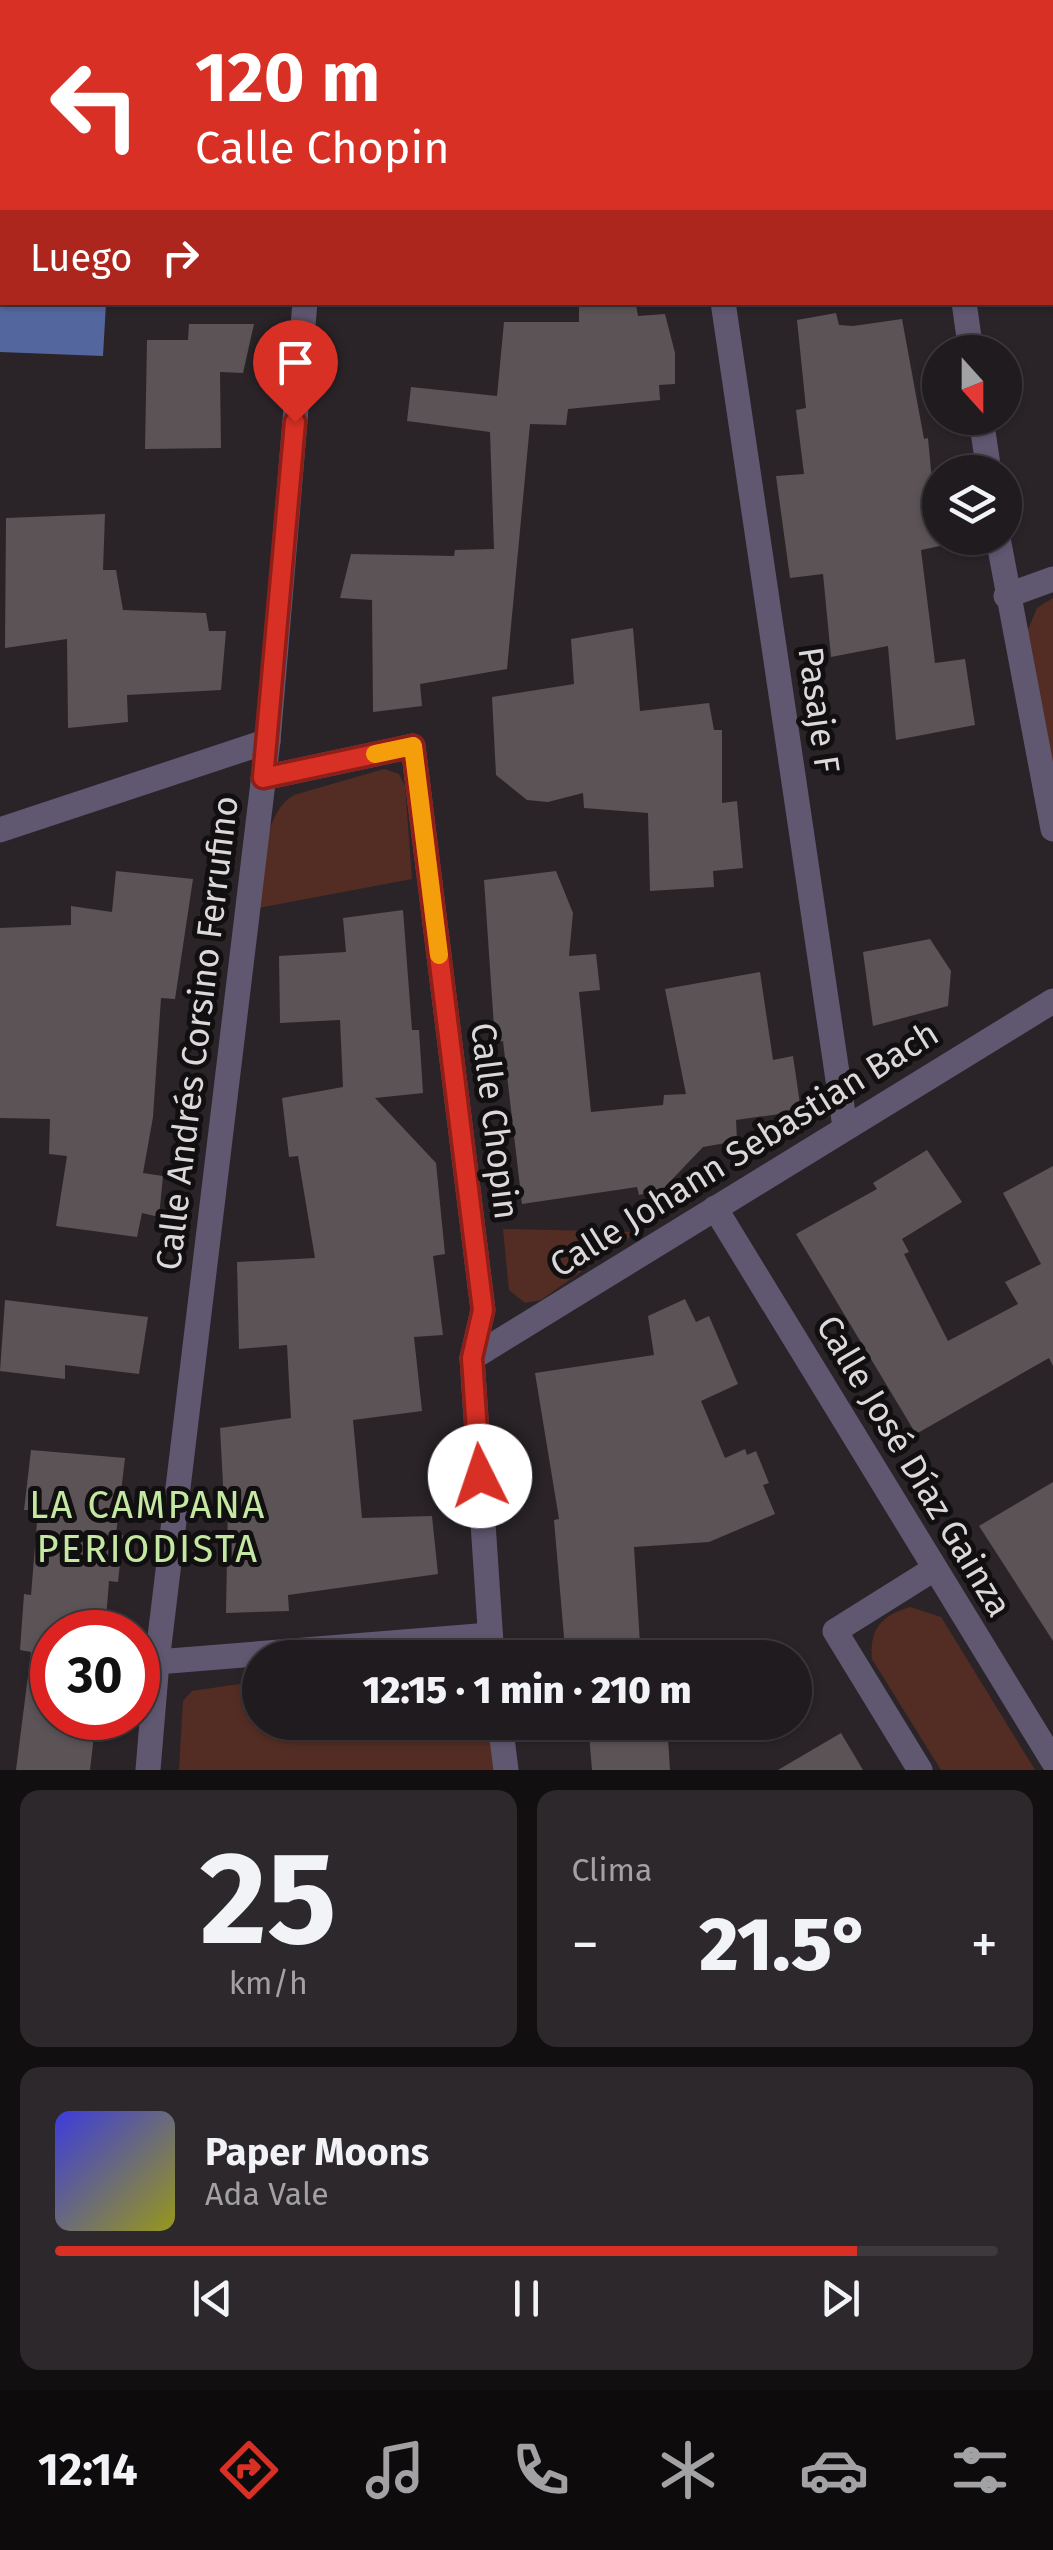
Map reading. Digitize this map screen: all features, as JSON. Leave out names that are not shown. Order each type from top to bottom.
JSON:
[{"type":"street","name":"Calle Andrés Corsino Ferrufino","points":[[160,1637],[268,741],[306,305]]},
{"type":"street","name":"Pasaje F","points":[[723,305],[845,1127]]},
{"type":"street","points":[[964,305],[969,335]]},
{"type":"street","points":[[1000,555],[1053,829]]},
{"type":"street","points":[[1006,596],[1053,579]]},
{"type":"street","points":[[0,830],[268,741]]},
{"type":"street","name":"Calle Chopin","points":[[263,778],[413,746],[483,1310],[472,1358],[491,1640]]},
{"type":"street","name":"Calle Johann Sebastian Bach","points":[[472,1358],[1053,1001]]},
{"type":"street","name":"Calle José Díaz Gainza","points":[[715,1208],[1053,1761]]},
{"type":"street","points":[[920,1770],[835,1631],[934,1569]]},
{"type":"street","points":[[160,1662],[242,1658]]},
{"type":"street","name":"Calle Andrés Corsino Ferrufino","points":[[148,1770],[150,1740]]},
{"type":"street","points":[[502,1740],[506,1770]]},
{"type":"shaded area","points":[[1053,598],[1053,789],[1027,632],[1037,608]]},
{"type":"shaded area","points":[[384,769],[399,774],[405,786],[412,879],[258,908],[266,846],[283,804],[294,795]]},
{"type":"shaded area","points":[[503,1229],[637,1232],[541,1300],[525,1303],[509,1290]]},
{"type":"shaded area","points":[[910,1607],[941,1617],[1035,1770],[941,1770],[872,1659],[873,1639],[879,1625]]},
{"type":"shaded area","points":[[242,1684],[242,1740],[493,1740],[496,1770],[179,1770],[183,1701],[192,1691]]},
{"type":"water","points":[[0,305],[106,305],[103,356],[0,352]]},
{"type":"building","points":[[636,305],[638,316],[665,314],[675,353],[675,384],[659,385],[660,400],[568,409],[566,425],[530,424],[507,669],[420,684],[422,706],[373,712],[372,600],[340,598],[351,554],[454,556],[455,550],[494,549],[490,432],[407,421],[411,387],[497,396],[504,322],[579,322],[579,307]]},
{"type":"building","points":[[836,313],[839,325],[902,319],[922,435],[928,438],[930,455],[922,455],[921,550],[935,663],[965,659],[975,725],[896,740],[888,646],[831,657],[823,574],[790,578],[776,476],[804,474],[796,410],[806,408],[797,320]]},
{"type":"building","points":[[189,324],[254,324],[243,373],[220,372],[221,448],[145,449],[147,340],[188,340]]},
{"type":"building","points":[[105,514],[103,570],[116,570],[123,610],[206,613],[209,631],[226,631],[221,690],[127,695],[128,722],[68,728],[67,639],[5,648],[6,518]]},
{"type":"building","points":[[633,628],[640,711],[709,703],[714,730],[722,730],[722,803],[737,801],[743,868],[713,871],[714,887],[650,891],[648,813],[584,808],[583,793],[548,802],[527,800],[496,775],[492,697],[574,684],[571,639]]},
{"type":"building","points":[[116,871],[193,879],[175,999],[161,998],[153,1117],[143,1173],[163,1176],[159,1217],[142,1213],[137,1237],[56,1226],[67,1156],[49,1154],[50,1119],[0,1118],[0,928],[71,925],[71,906],[112,912]]},
{"type":"building","points":[[556,871],[573,913],[569,956],[596,954],[600,990],[579,992],[591,1112],[663,1105],[664,1095],[686,1094],[665,989],[760,972],[773,1060],[793,1056],[801,1111],[736,1120],[737,1141],[703,1147],[662,1190],[639,1195],[637,1187],[522,1204],[503,1041],[495,1042],[484,880]]},
{"type":"building","points":[[403,910],[412,1030],[419,1030],[423,1093],[375,1098],[436,1163],[445,1254],[433,1256],[443,1335],[414,1337],[422,1411],[353,1420],[362,1518],[432,1516],[438,1574],[288,1595],[289,1611],[226,1613],[228,1503],[224,1503],[220,1428],[291,1418],[287,1345],[239,1349],[237,1262],[315,1258],[298,1156],[289,1157],[282,1098],[343,1087],[340,1020],[280,1023],[279,956],[346,952],[343,918]]},
{"type":"building","points":[[930,939],[951,971],[948,1006],[873,1026],[863,952]]},
{"type":"building","points":[[927,1150],[962,1202],[902,1239],[909,1252],[904,1254],[948,1341],[1018,1304],[1005,1282],[1041,1264],[1003,1193],[1053,1166],[1053,1366],[1049,1358],[916,1434],[796,1234],[877,1189],[873,1183]]},
{"type":"building","points":[[685,1299],[696,1322],[709,1316],[738,1384],[701,1401],[725,1458],[745,1449],[747,1455],[756,1451],[769,1483],[763,1485],[775,1514],[709,1542],[634,1547],[640,1640],[564,1640],[554,1520],[559,1519],[535,1373],[654,1355],[648,1316]]},
{"type":"building","points":[[5,1300],[148,1317],[139,1374],[65,1365],[65,1379],[0,1371]]},
{"type":"building","points":[[31,1450],[125,1458],[116,1534],[123,1535],[118,1582],[109,1581],[107,1610],[30,1610],[30,1652],[20,1650],[24,1594],[31,1595],[38,1510],[24,1510]]},
{"type":"building","points":[[1053,1482],[1053,1641],[979,1526]]},
{"type":"building","points":[[30,1660],[30,1740],[93,1740],[90,1770],[16,1770]]},
{"type":"building","points":[[841,1733],[863,1770],[778,1770]]},
{"type":"building","points":[[590,1740],[668,1740],[670,1770],[592,1770]]},
{"type":"slow traffic","points":[[375,754],[413,746],[439,955]]},
{"type":"district","name":"LA CAMPANA PERIODISTA","points":[[148,1527]]},
{"type":"route","points":[[295,422],[263,778],[413,746],[483,1310],[472,1358],[480,1476]]}]
